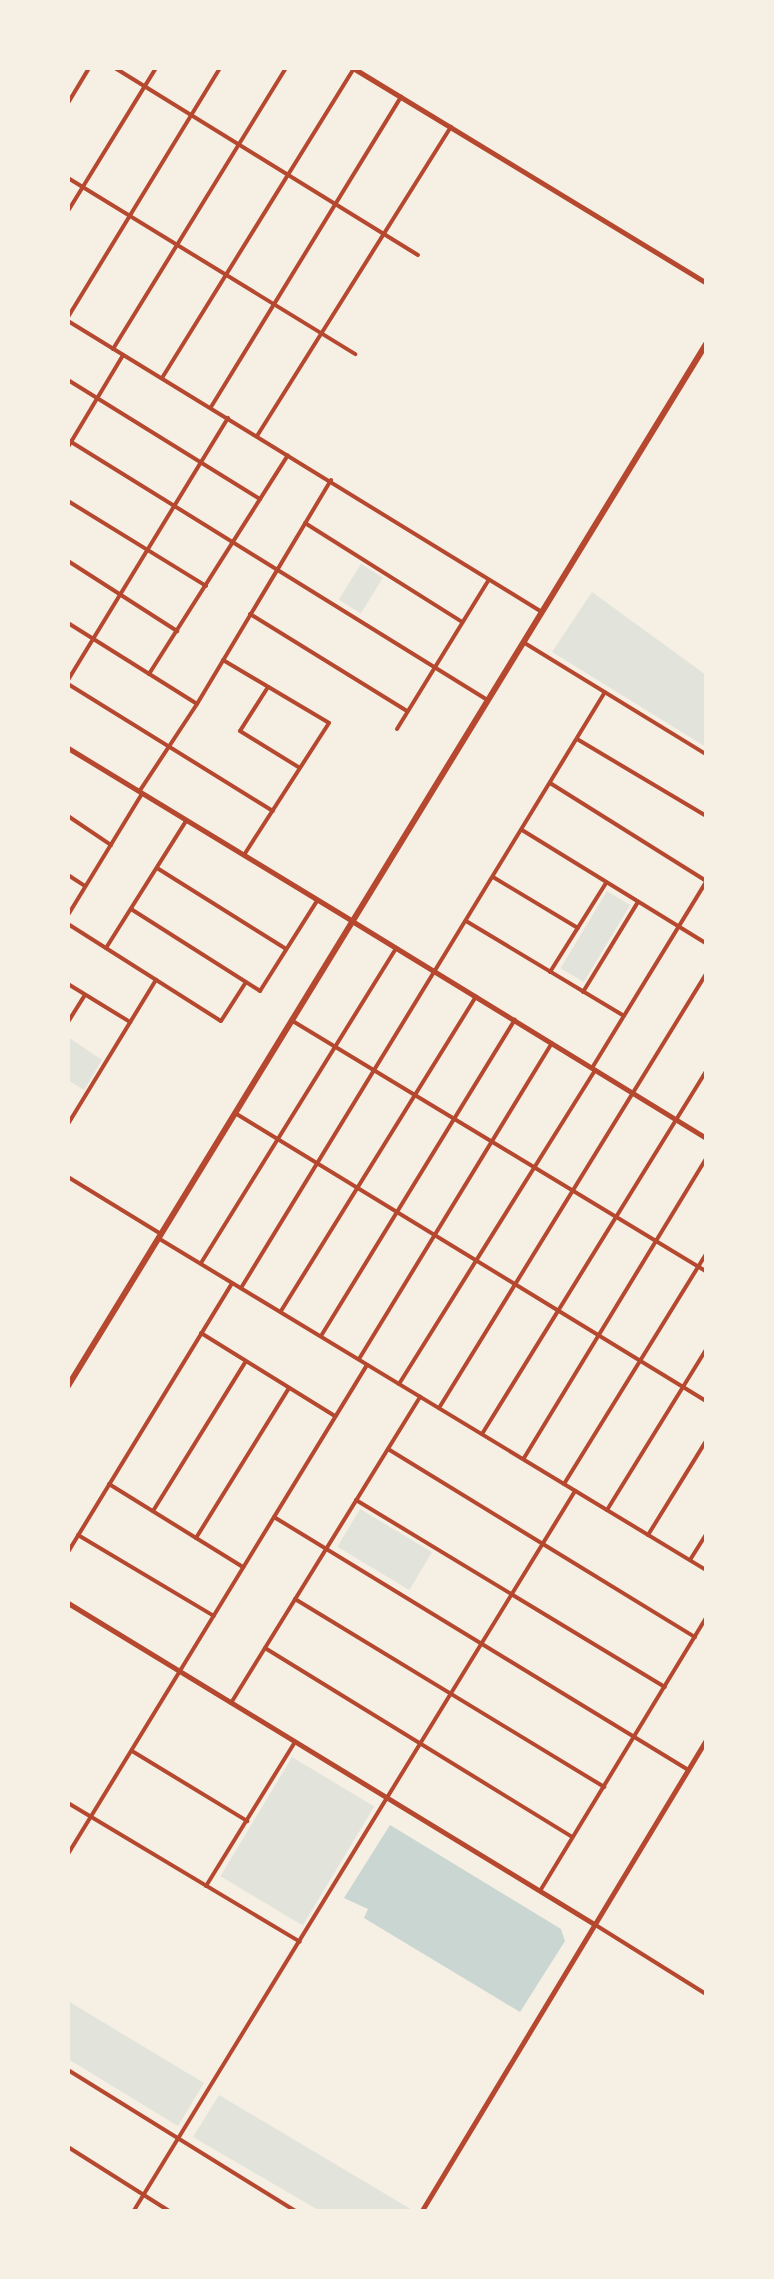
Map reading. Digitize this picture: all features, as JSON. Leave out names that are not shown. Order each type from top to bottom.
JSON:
[{"type":"main road","points":[[68,1386],[706,344]]},
{"type":"street","points":[[68,103],[89,68]]},
{"type":"street","points":[[115,68],[418,255]]},
{"type":"street","points":[[68,211],[156,68]]},
{"type":"street","points":[[220,68],[68,319],[542,612]]},
{"type":"street","points":[[113,349],[286,68]]},
{"type":"street","points":[[162,378],[354,68],[706,284]]},
{"type":"street","points":[[210,407],[401,96]]},
{"type":"street","points":[[257,436],[450,127]]},
{"type":"street","points":[[68,178],[355,354]]},
{"type":"street","points":[[123,355],[69,443],[488,700]]},
{"type":"street","points":[[68,380],[260,499]]},
{"type":"street","points":[[228,418],[68,682],[273,811]]},
{"type":"street","points":[[148,674],[288,454]]},
{"type":"street","points":[[68,915],[331,480]]},
{"type":"street","points":[[68,501],[206,586]]},
{"type":"street","points":[[305,522],[462,622]]},
{"type":"street","points":[[68,561],[176,631]]},
{"type":"street","points":[[396,729],[488,581]]},
{"type":"street","points":[[250,614],[407,711]]},
{"type":"street","points":[[68,622],[196,704]]},
{"type":"street","points":[[524,642],[706,754]]},
{"type":"street","points":[[223,660],[329,724],[244,856]]},
{"type":"street","points":[[268,687],[240,731],[300,768]]},
{"type":"street","points":[[241,1288],[605,692]]},
{"type":"street","points":[[577,739],[706,816]]},
{"type":"street","points":[[68,748],[706,1138]]},
{"type":"street","points":[[399,1384],[706,882],[550,783]]},
{"type":"street","points":[[68,816],[111,844]]},
{"type":"street","points":[[106,948],[186,821]]},
{"type":"street","points":[[522,830],[706,944]]},
{"type":"street","points":[[157,868],[286,949]]},
{"type":"street","points":[[68,875],[85,886]]},
{"type":"street","points":[[493,877],[578,928]]},
{"type":"street","points":[[550,972],[606,882]]},
{"type":"street","points":[[131,909],[260,991],[318,901]]},
{"type":"street","points":[[583,992],[638,902]]},
{"type":"street","points":[[466,921],[624,1016]]},
{"type":"street","points":[[68,924],[221,1021],[246,982]]},
{"type":"street","points":[[200,1264],[396,948]]},
{"type":"street","points":[[439,1408],[706,974]]},
{"type":"street","points":[[68,1124],[156,980]]},
{"type":"street","points":[[68,984],[130,1022]]},
{"type":"street","points":[[68,1022],[85,995]]},
{"type":"street","points":[[280,1312],[476,996]]},
{"type":"street","points":[[292,1020],[706,1271]]},
{"type":"street","points":[[320,1336],[514,1020]]},
{"type":"street","points":[[359,1360],[552,1043]]},
{"type":"street","points":[[482,1434],[706,1070]]},
{"type":"street","points":[[235,1113],[706,1401]]},
{"type":"street","points":[[523,1459],[706,1159]]},
{"type":"street","points":[[68,1177],[200,1264],[706,1570]]},
{"type":"street","points":[[564,1484],[706,1254]]},
{"type":"street","points":[[68,1552],[232,1283]]},
{"type":"street","points":[[201,1334],[336,1416]]},
{"type":"street","points":[[607,1510],[706,1350]]},
{"type":"street","points":[[153,1512],[246,1361]]},
{"type":"street","points":[[68,1854],[367,1364]]},
{"type":"street","points":[[196,1538],[289,1388]]},
{"type":"street","points":[[231,1703],[420,1397]]},
{"type":"street","points":[[648,1535],[706,1442]]},
{"type":"street","points":[[388,1448],[695,1637]]},
{"type":"street","points":[[109,1484],[244,1567]]},
{"type":"street","points":[[134,2212],[575,1490]]},
{"type":"street","points":[[356,1500],[665,1687]]},
{"type":"street","points":[[274,1517],[688,1770]]},
{"type":"street","points":[[690,1560],[706,1534]]},
{"type":"street","points":[[78,1535],[214,1616]]},
{"type":"street","points":[[295,1599],[604,1787]]},
{"type":"street","points":[[68,1603],[706,1994]]},
{"type":"street","points":[[540,1892],[706,1618]]},
{"type":"street","points":[[265,1648],[572,1837]]},
{"type":"street","points":[[421,2212],[706,1740]]},
{"type":"street","points":[[206,1886],[295,1742]]},
{"type":"street","points":[[132,1751],[247,1820]]},
{"type":"street","points":[[68,1803],[300,1942]]},
{"type":"street","points":[[68,2070],[297,2212]]},
{"type":"street","points":[[68,2146],[170,2212]]},
{"type":"shaded area","points":[[361,564],[383,578],[361,613],[339,600]]},
{"type":"shaded area","points":[[592,592],[706,675],[706,747],[552,652]]},
{"type":"shaded area","points":[[607,891],[630,905],[584,982],[561,968]]},
{"type":"shaded area","points":[[68,1037],[102,1060],[84,1090],[68,1080]]},
{"type":"shaded area","points":[[360,1509],[432,1552],[409,1590],[337,1547]]},
{"type":"shaded area","points":[[292,1757],[374,1806],[303,1926],[220,1876]]},
{"type":"shaded area","points":[[390,1825],[561,1929],[565,1941],[520,2012],[364,1918],[368,1909],[344,1898]]},
{"type":"shaded area","points":[[68,2001],[204,2083],[178,2126],[68,2059]]},
{"type":"shaded area","points":[[219,2095],[414,2211],[320,2211],[193,2137]]}]
